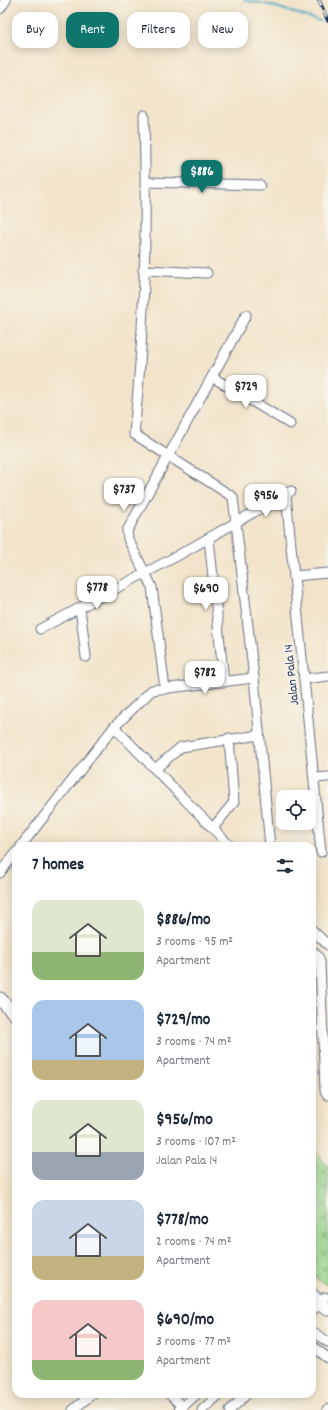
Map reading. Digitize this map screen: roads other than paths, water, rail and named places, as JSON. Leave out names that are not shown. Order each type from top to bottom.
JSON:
[{"type":"highway","points":[[0,999],[12,1011]]},
{"type":"street","points":[[0,9],[6,0]]},
{"type":"street","points":[[144,116],[146,182],[134,434],[233,497],[254,678],[270,842]]},
{"type":"street","points":[[146,182],[260,185]]},
{"type":"street","points":[[143,270],[208,273]]},
{"type":"street","points":[[164,689],[152,588],[128,539],[127,531],[246,315]]},
{"type":"street","points":[[212,377],[290,424]]},
{"type":"street","name":"Jalan Pala 14","points":[[237,522],[288,493],[294,576],[321,852]]},
{"type":"street","points":[[40,629],[209,539],[237,522]]},
{"type":"street","points":[[209,539],[224,682]]},
{"type":"street","points":[[294,576],[328,573]]},
{"type":"street","points":[[80,608],[86,657]]},
{"type":"street","points":[[304,679],[328,676]]},
{"type":"street","points":[[24,842],[114,727],[152,690],[254,678]]},
{"type":"street","points":[[114,727],[226,842]]},
{"type":"street","points":[[155,769],[181,746],[229,738],[259,735]]},
{"type":"street","points":[[213,828],[234,802],[229,738]]},
{"type":"street","points":[[314,778],[328,777]]},
{"type":"street","points":[[0,873],[12,857]]},
{"type":"street","points":[[324,935],[328,945]]},
{"type":"street","points":[[316,955],[319,958],[320,963],[325,1091],[328,1095]]},
{"type":"street","points":[[316,1334],[328,1342]]},
{"type":"street","points":[[316,1349],[328,1358]]},
{"type":"street","points":[[73,1410],[87,1398]]},
{"type":"street","points":[[172,1398],[181,1408],[192,1398]]},
{"type":"street","points":[[202,1410],[216,1398]]},
{"type":"street","points":[[230,1410],[243,1398]]},
{"type":"waterway","points":[[244,0],[270,5],[320,21]]},
{"type":"railway","points":[[319,0],[328,21]]}]
